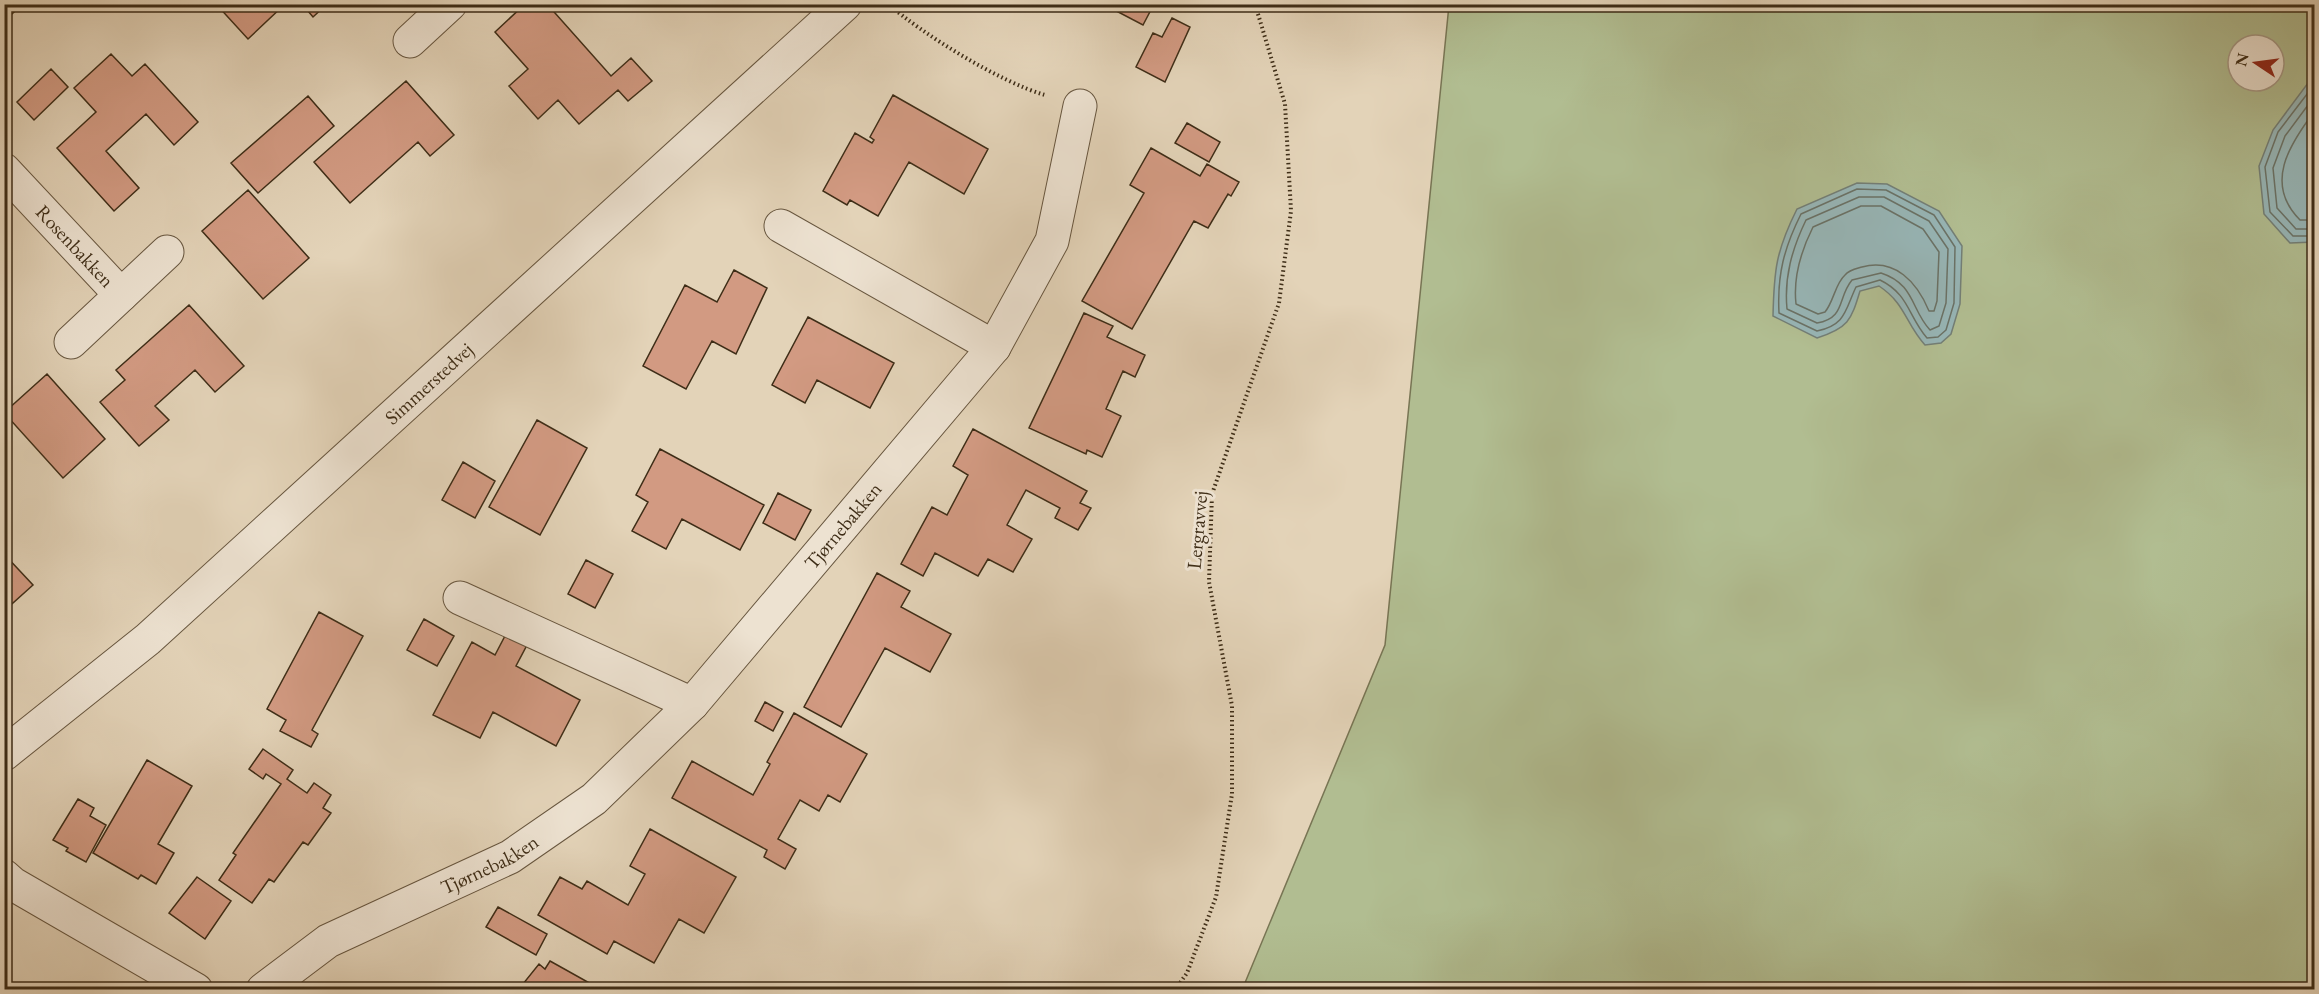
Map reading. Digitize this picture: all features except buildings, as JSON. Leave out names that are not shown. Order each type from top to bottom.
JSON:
[{"type":"street","points":[[410,41],[450,4]]},
{"type":"street","name":"Simmerstedvej","points":[[4,754],[148,639],[845,4]]},
{"type":"street","name":"Tjørnebakken","points":[[262,990],[328,941],[510,857],[594,798],[692,704],[994,347],[1052,241],[1080,106]]},
{"type":"street","name":"Rosenbakken","points":[[4,170],[121,295]]},
{"type":"street","points":[[781,226],[994,347]]},
{"type":"street","name":"Rosenbakken","points":[[71,342],[167,252]]},
{"type":"street","points":[[460,598],[692,704]]},
{"type":"street","points":[[4,876],[13,884],[196,990]]},
{"type":"path","points":[[888,4],[905,19],[1019,87],[1080,106]]},
{"type":"path","name":"Lergravvej","points":[[1175,990],[1187,973],[1216,897],[1232,794],[1232,706],[1209,582],[1212,494],[1280,303],[1291,211],[1285,104],[1255,4]]},
{"type":"green space","points":[[1449,5],[2314,5],[2314,989],[1242,990],[1385,645]]},
{"type":"water","points":[[2314,75],[2314,242],[2290,243],[2264,214],[2259,166],[2273,130]]},
{"type":"water","points":[[1857,183],[1887,184],[1939,211],[1962,246],[1960,304],[1951,334],[1941,343],[1925,345],[1895,300],[1879,286],[1860,291],[1854,310],[1847,322],[1836,331],[1817,338],[1773,316],[1774,286],[1780,249],[1797,209]]}]
